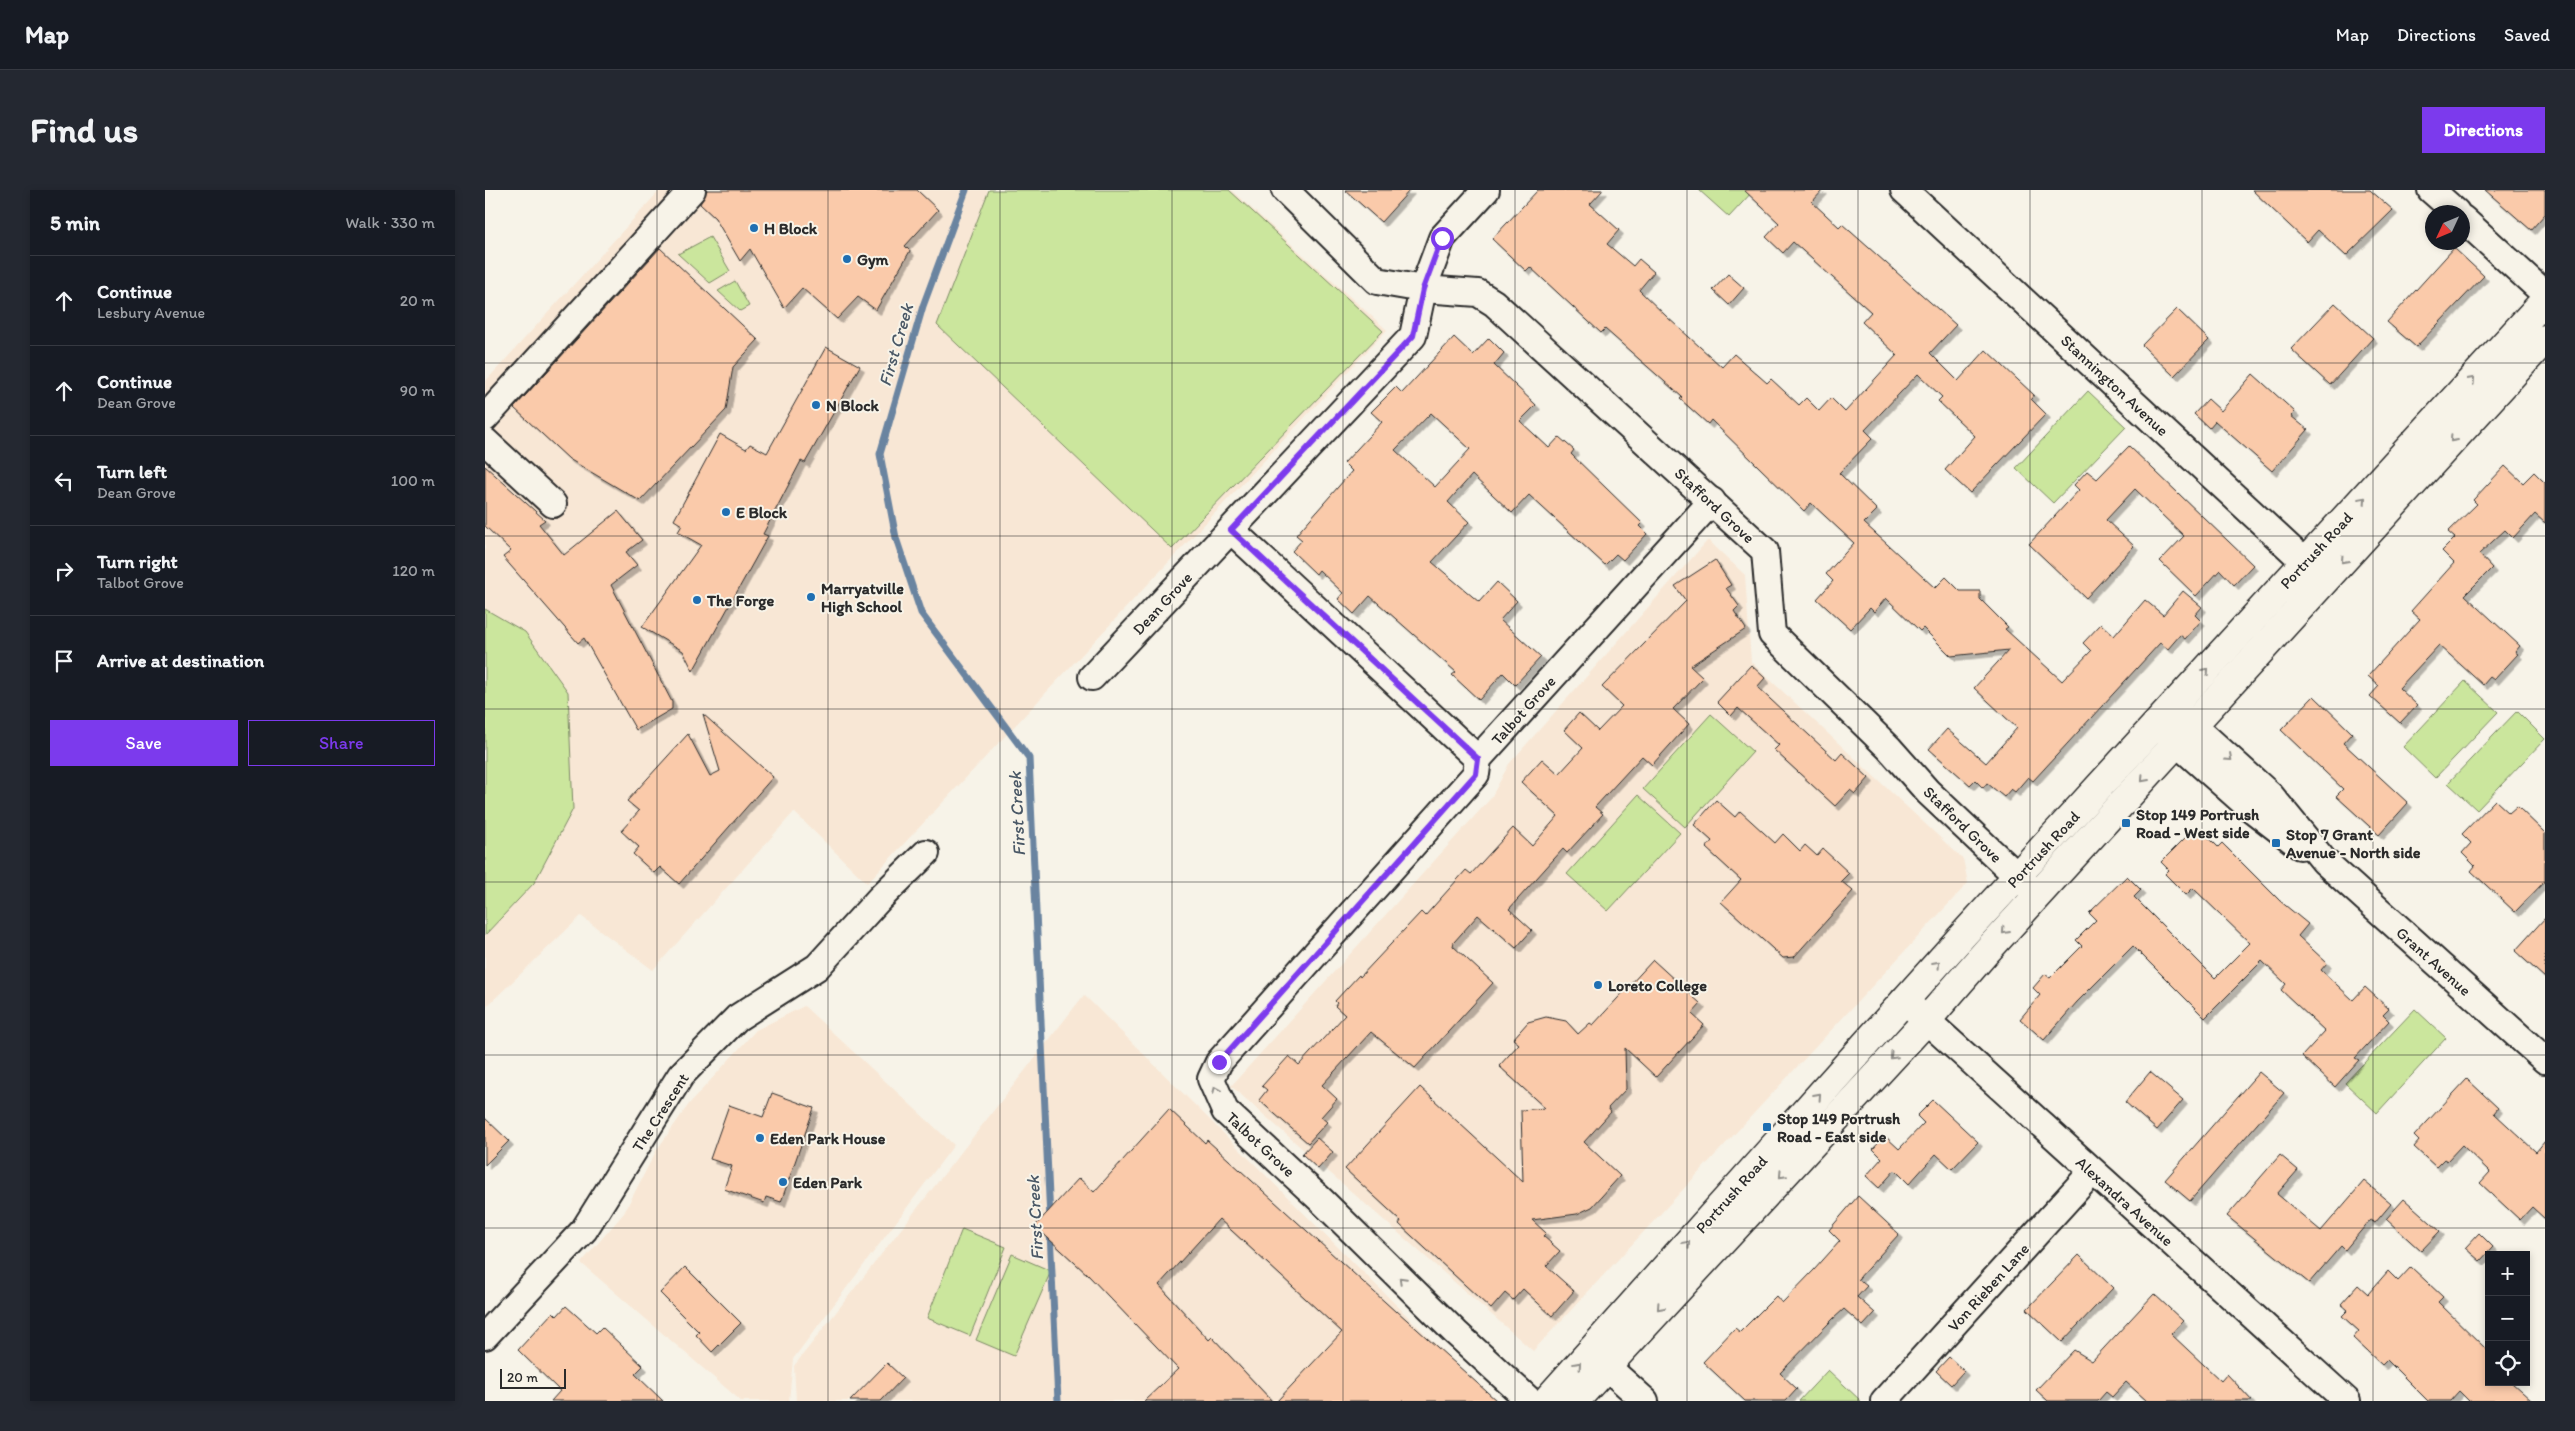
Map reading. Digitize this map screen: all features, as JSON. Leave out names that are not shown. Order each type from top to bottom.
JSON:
[{"type":"highway","name":"Portrush Road","points":[[1546,1401],[1904,1000],[2545,300]]},
{"type":"highway","name":"Portrush Road","points":[[1575,1401],[1926,1021],[2037,895],[2545,339]]},
{"type":"street","points":[[485,418],[692,190]]},
{"type":"street","name":"Stafford Grove","points":[[1285,190],[1377,281],[1423,289],[1478,293],[1494,303],[1712,501],[1765,551],[1773,634],[1889,748],[1929,792],[2037,895]]},
{"type":"street","name":"Dean Grove","points":[[1092,677],[1413,336],[1423,289],[1442,238],[1486,190]]},
{"type":"street","name":"Stannington Avenue","points":[[1904,190],[2325,581]]},
{"type":"street","points":[[2431,190],[2447,205]]},
{"type":"street","points":[[2470,225],[2545,294]]},
{"type":"street","points":[[485,441],[553,504]]},
{"type":"street","name":"Talbot Grove","points":[[1529,1401],[1321,1200],[1225,1111],[1211,1078],[1219,1062],[1476,774],[1478,759],[1712,501]]},
{"type":"street","points":[[1231,530],[1478,759]]},
{"type":"street","name":"Grant Avenue","points":[[2165,716],[2185,734],[2271,796],[2324,861],[2545,1060]]},
{"type":"street","name":"The Crescent","points":[[485,1336],[584,1230],[681,1075],[737,1018],[817,967],[880,898],[927,853]]},
{"type":"street","name":"Alexandra Avenue","points":[[1904,1000],[2347,1401]]},
{"type":"street","name":"Von Rieben Lane","points":[[1884,1401],[2092,1172]]},
{"type":"street","points":[[1606,1366],[1645,1401]]},
{"type":"shaded area","name":"Marryatville High School","points":[[660,190],[1231,190],[1387,330],[867,883],[794,812],[653,970],[581,916],[485,1008],[485,382]]},
{"type":"shaded area","name":"Loreto College","points":[[1708,540],[1745,575],[1751,662],[1963,859],[1968,883],[1533,1351],[1231,1086],[1491,798],[1509,764]]},
{"type":"shaded area","points":[[1084,995],[1493,1401],[796,1401],[794,1366]]},
{"type":"shaded area","name":"Eden Park","points":[[804,1006],[954,1145],[793,1359],[789,1401],[741,1401],[581,1263],[624,1213],[656,1151],[689,1104],[756,1030]]},
{"type":"green space","points":[[989,190],[1229,190],[1383,331],[1172,549],[937,325]]},
{"type":"green space","points":[[1699,190],[1754,190],[1729,217]]},
{"type":"green space","points":[[710,237],[730,271],[710,283],[678,254]]},
{"type":"green space","points":[[735,281],[749,306],[740,311],[718,291]]},
{"type":"green space","points":[[2088,391],[2126,427],[2053,503],[2016,468]]},
{"type":"green space","points":[[485,609],[525,632],[568,692],[573,809],[534,883],[485,935]]},
{"type":"green space","points":[[2465,681],[2498,712],[2435,778],[2403,747]]},
{"type":"green space","points":[[2517,711],[2545,739],[2477,810],[2448,783]]},
{"type":"green space","points":[[1711,714],[1753,752],[1685,827],[1643,789]]},
{"type":"green space","points":[[1638,795],[1680,833],[1608,911],[1567,874]]},
{"type":"green space","points":[[2415,1009],[2446,1038],[2377,1113],[2345,1083]]},
{"type":"green space","points":[[962,1229],[1006,1247],[970,1336],[927,1318]]},
{"type":"green space","points":[[1012,1254],[1051,1271],[1014,1356],[976,1340]]},
{"type":"green space","points":[[1828,1370],[1861,1401],[1799,1401]]},
{"type":"building","points":[[707,190],[917,190],[938,210],[905,246],[910,251],[876,310],[858,297],[837,319],[802,288],[784,308],[750,249],[740,261],[715,218],[700,204]]},
{"type":"building","points":[[1345,190],[1410,190],[1381,222]]},
{"type":"building","points":[[1538,190],[1603,190],[1590,204],[1619,230],[1607,244],[1633,266],[1639,259],[1654,272],[1639,290],[1667,317],[1722,367],[1734,354],[1767,383],[1771,379],[1799,405],[1806,398],[1819,411],[1831,398],[1845,412],[1897,355],[1862,322],[1871,312],[1793,242],[1783,253],[1766,237],[1779,223],[1744,190],[1823,190],[1812,202],[1839,227],[1842,224],[1956,325],[1930,353],[1958,381],[1986,350],[2034,395],[2031,399],[2046,414],[1970,493],[1945,470],[1975,436],[1938,401],[1942,397],[1918,374],[1865,430],[1873,438],[1839,473],[1877,510],[1864,523],[1935,588],[1946,577],[1960,591],[1980,591],[1980,599],[2008,627],[2005,629],[2062,681],[2091,651],[2083,643],[2101,624],[2114,636],[2145,600],[2163,615],[2183,591],[2202,607],[2195,615],[2201,621],[2185,639],[2180,635],[2168,649],[2160,643],[2033,781],[2028,777],[2015,792],[2011,789],[2004,797],[1987,783],[1983,788],[1975,780],[1970,785],[1929,749],[1947,729],[1986,763],[2017,728],[1974,688],[2009,650],[1951,656],[1923,628],[1920,631],[1886,598],[1874,612],[1870,608],[1850,629],[1817,599],[1833,581],[1826,574],[1854,543],[1811,503],[1804,511],[1711,420],[1708,424],[1680,399],[1682,397],[1605,329],[1601,333],[1530,267],[1526,271],[1492,239]]},
{"type":"building","points":[[2252,190],[2370,190],[2393,210],[2346,256],[2318,230],[2307,242]]},
{"type":"building","points":[[2485,190],[2545,190],[2545,214],[2531,230]]},
{"type":"building","points":[[660,248],[758,340],[733,367],[726,410],[640,501],[569,459],[514,408]]},
{"type":"building","points":[[2452,250],[2456,250],[2484,276],[2416,347],[2387,322]]},
{"type":"building","points":[[1728,274],[1744,288],[1729,305],[1713,290]]},
{"type":"building","points":[[2335,303],[2373,338],[2330,385],[2291,349]]},
{"type":"building","points":[[2177,309],[2209,340],[2174,376],[2142,345]]},
{"type":"building","points":[[1454,337],[1473,355],[1489,338],[1504,353],[1494,365],[1536,405],[1520,421],[1549,448],[1559,437],[1574,450],[1571,454],[1642,523],[1639,526],[1647,534],[1623,560],[1616,554],[1605,565],[1529,495],[1512,513],[1472,475],[1448,502],[1469,522],[1432,562],[1479,602],[1497,582],[1517,601],[1500,620],[1541,657],[1515,685],[1503,673],[1479,700],[1452,675],[1456,672],[1370,596],[1354,614],[1338,599],[1343,593],[1319,570],[1316,574],[1292,551],[1302,540],[1296,535],[1352,471],[1344,463],[1382,422],[1371,412],[1396,387],[1402,393]],"holes":[[[1431,413],[1470,449],[1435,487],[1395,450]]]},
{"type":"building","points":[[826,347],[860,366],[805,463],[801,461],[763,534],[768,536],[693,671],[683,651],[642,627],[701,545],[678,532],[682,525],[674,520],[720,434],[746,449],[750,444],[767,453]]},
{"type":"building","points":[[2253,374],[2295,412],[2291,416],[2308,430],[2272,471],[2215,421],[2209,428],[2194,414],[2208,399],[2221,411]]},
{"type":"building","points":[[2129,446],[2253,565],[2234,585],[2220,570],[2196,596],[2160,561],[2184,536],[2135,489],[2106,520],[2134,546],[2086,598],[2029,544],[2079,490],[2074,485],[2087,471],[2097,479]]},
{"type":"building","points":[[485,466],[545,520],[539,524],[564,555],[618,511],[642,540],[626,552],[637,565],[611,585],[672,702],[672,709],[636,730],[584,638],[578,643],[503,557],[511,551],[485,526]]},
{"type":"building","points":[[2505,466],[2523,483],[2534,472],[2545,483],[2545,523],[2535,514],[2513,538],[2505,530],[2479,554],[2492,568],[2465,595],[2520,646],[2515,652],[2518,654],[2494,680],[2490,677],[2483,685],[2439,645],[2399,688],[2417,705],[2400,723],[2370,696],[2379,686],[2368,676],[2420,619],[2411,611],[2454,563],[2442,551],[2455,538],[2448,532],[2477,504],[2473,500]]},
{"type":"building","points":[[1715,560],[1731,585],[1726,588],[1739,606],[1734,611],[1746,629],[1690,666],[1703,678],[1673,709],[1689,724],[1652,765],[1642,756],[1595,807],[1603,814],[1567,853],[1563,849],[1509,909],[1532,930],[1516,948],[1478,915],[1454,942],[1453,946],[1493,983],[1415,1068],[1371,1032],[1322,1085],[1337,1099],[1321,1117],[1327,1122],[1308,1143],[1259,1100],[1267,1090],[1262,1086],[1289,1056],[1299,1065],[1345,1015],[1335,1006],[1337,1003],[1335,1001],[1421,912],[1425,916],[1466,870],[1471,874],[1513,828],[1532,846],[1558,816],[1521,782],[1542,759],[1559,774],[1583,748],[1564,730],[1579,713],[1598,731],[1622,706],[1602,687],[1686,601],[1675,586]]},
{"type":"building","points":[[1751,665],[1765,678],[1757,687],[1836,760],[1842,753],[1869,778],[1855,794],[1850,790],[1835,806],[1774,750],[1779,745],[1738,708],[1731,716],[1717,702]]},
{"type":"building","points":[[2314,696],[2352,733],[2343,743],[2408,803],[2379,835],[2336,796],[2343,789],[2281,730]]},
{"type":"building","points":[[703,714],[773,777],[679,884],[660,867],[654,873],[633,854],[639,847],[621,831],[639,811],[627,801],[688,734],[710,776],[720,771]]},
{"type":"building","points":[[1716,800],[1735,817],[1740,811],[1775,843],[1783,834],[1800,851],[1805,845],[1817,856],[1823,849],[1849,873],[1841,881],[1853,891],[1794,957],[1783,958],[1721,902],[1741,880],[1706,848],[1712,841],[1694,825]]},
{"type":"building","points":[[2495,800],[2509,813],[2517,806],[2545,833],[2545,881],[2515,912],[2471,871],[2475,866],[2462,853],[2471,843],[2462,834]]},
{"type":"building","points":[[2197,826],[2218,847],[2222,843],[2280,901],[2308,924],[2298,936],[2327,963],[2321,970],[2353,1000],[2365,987],[2389,1009],[2383,1015],[2389,1021],[2355,1058],[2359,1060],[2335,1087],[2302,1056],[2325,1031],[2281,990],[2286,984],[2262,961],[2205,1018],[2133,946],[2077,1002],[2044,1040],[2020,1019],[2040,995],[2033,988],[2045,974],[2050,978],[2082,946],[2076,940],[2096,920],[2089,913],[2127,876],[2141,890],[2134,897],[2215,978],[2250,943],[2193,888],[2186,895],[2165,874],[2169,870],[2161,862]]},
{"type":"building","points":[[2545,918],[2545,978],[2515,951]]},
{"type":"building","points":[[1653,960],[1701,1004],[1692,1014],[1704,1025],[1656,1077],[1625,1048],[1626,1089],[1608,1108],[1611,1112],[1584,1142],[1620,1176],[1592,1207],[1577,1214],[1532,1220],[1546,1233],[1543,1236],[1560,1251],[1546,1266],[1574,1291],[1552,1316],[1523,1289],[1513,1300],[1505,1293],[1491,1309],[1399,1224],[1401,1221],[1345,1169],[1420,1087],[1523,1182],[1521,1110],[1545,1108],[1499,1066],[1519,1044],[1513,1039],[1528,1022],[1546,1017],[1566,1021],[1578,1034],[1590,1023],[1593,1025]]},
{"type":"building","points":[[2150,1072],[2183,1100],[2157,1130],[2125,1102]]},
{"type":"building","points":[[2259,1072],[2284,1093],[2190,1201],[2165,1180]]},
{"type":"building","points":[[2467,1079],[2498,1108],[2494,1113],[2536,1152],[2545,1141],[2545,1219],[2532,1207],[2520,1220],[2480,1183],[2490,1172],[2462,1145],[2447,1161],[2444,1159],[2436,1167],[2414,1147],[2419,1141],[2414,1136]]},
{"type":"building","name":"Eden Park House","points":[[772,1093],[814,1108],[781,1202],[766,1197],[764,1203],[724,1189],[732,1166],[710,1159],[729,1105],[763,1117]]},
{"type":"building","points":[[1933,1100],[1978,1142],[1952,1169],[1936,1154],[1909,1184],[1895,1170],[1879,1188],[1866,1176],[1882,1158],[1873,1149],[1885,1136],[1899,1149],[1924,1123],[1917,1116]]},
{"type":"building","points":[[1169,1109],[1205,1143],[1207,1140],[1497,1401],[1277,1401],[1342,1332],[1219,1219],[1159,1285],[1209,1340],[1212,1337],[1272,1401],[1144,1401],[1178,1369],[1088,1275],[1035,1226],[1079,1178],[1094,1192]]},
{"type":"building","points":[[485,1118],[509,1141],[485,1165]]},
{"type":"building","points":[[1317,1138],[1333,1152],[1318,1169],[1302,1154]]},
{"type":"building","points":[[2280,1155],[2298,1170],[2277,1194],[2321,1231],[2364,1181],[2391,1204],[2375,1223],[2370,1220],[2345,1250],[2341,1246],[2309,1283],[2227,1216]]},
{"type":"building","points":[[1858,1196],[1899,1234],[1858,1279],[1867,1286],[1857,1297],[1875,1313],[1863,1326],[1844,1309],[1833,1319],[1780,1373],[1797,1389],[1786,1401],[1745,1401],[1703,1362],[1735,1328],[1740,1332],[1776,1296],[1782,1303],[1814,1270],[1840,1241],[1829,1230]]},
{"type":"building","points":[[2404,1199],[2440,1231],[2421,1251],[2386,1219]]},
{"type":"building","points":[[2479,1233],[2493,1247],[2489,1251],[2485,1251],[2485,1256],[2480,1261],[2465,1248]]},
{"type":"building","points":[[2079,1255],[2113,1288],[2062,1342],[2027,1309]]},
{"type":"building","points":[[685,1267],[741,1323],[712,1352],[696,1335],[699,1332],[660,1293]]},
{"type":"building","points":[[2411,1267],[2443,1297],[2438,1302],[2485,1348],[2485,1386],[2515,1386],[2532,1401],[2469,1401],[2459,1391],[2450,1401],[2428,1401],[2387,1360],[2382,1365],[2353,1338],[2359,1331],[2342,1316],[2348,1310],[2341,1304],[2358,1285],[2368,1294],[2388,1271],[2398,1281]]},
{"type":"building","points":[[2154,1294],[2183,1321],[2171,1334],[2221,1381],[2227,1374],[2252,1401],[2147,1401],[2126,1382],[2112,1397],[2106,1392],[2098,1401],[2048,1401],[2036,1390],[2074,1350],[2092,1361]]},
{"type":"building","points":[[566,1306],[596,1333],[602,1327],[643,1366],[635,1374],[663,1401],[551,1401],[560,1391],[518,1350],[553,1312],[557,1316]]},
{"type":"building","points":[[1949,1357],[1964,1371],[1951,1385],[1936,1371]]},
{"type":"building","points":[[887,1363],[903,1378],[881,1401],[850,1401]]},
{"type":"waterway","name":"First Creek","points":[[966,190],[923,306],[880,454],[896,538],[921,613],[1029,758],[1050,1219]]},
{"type":"waterway","name":"First Creek","points":[[1050,1232],[1058,1401]]},
{"type":"place","name":"H Block","points":[[754,228]]},
{"type":"place","name":"Gym","points":[[847,259]]},
{"type":"place","name":"N Block","points":[[816,405]]},
{"type":"place","name":"E Block","points":[[726,512]]},
{"type":"place","name":"Marryatville High School","points":[[811,597]]},
{"type":"place","name":"The Forge","points":[[697,600]]},
{"type":"place","name":"Stop 149 Portrush Road - West side","points":[[2126,823]]},
{"type":"place","name":"Stop 7 Grant Avenue - North side","points":[[2276,843]]},
{"type":"place","name":"Loreto College","points":[[1598,985]]},
{"type":"place","name":"Stop 149 Portrush Road - East side","points":[[1767,1127]]},
{"type":"place","name":"Eden Park House","points":[[760,1138]]},
{"type":"place","name":"Eden Park","points":[[783,1182]]},
{"type":"route","points":[[1219,1062],[1476,774],[1478,759],[1231,530],[1413,336],[1423,289],[1442,238]]}]
